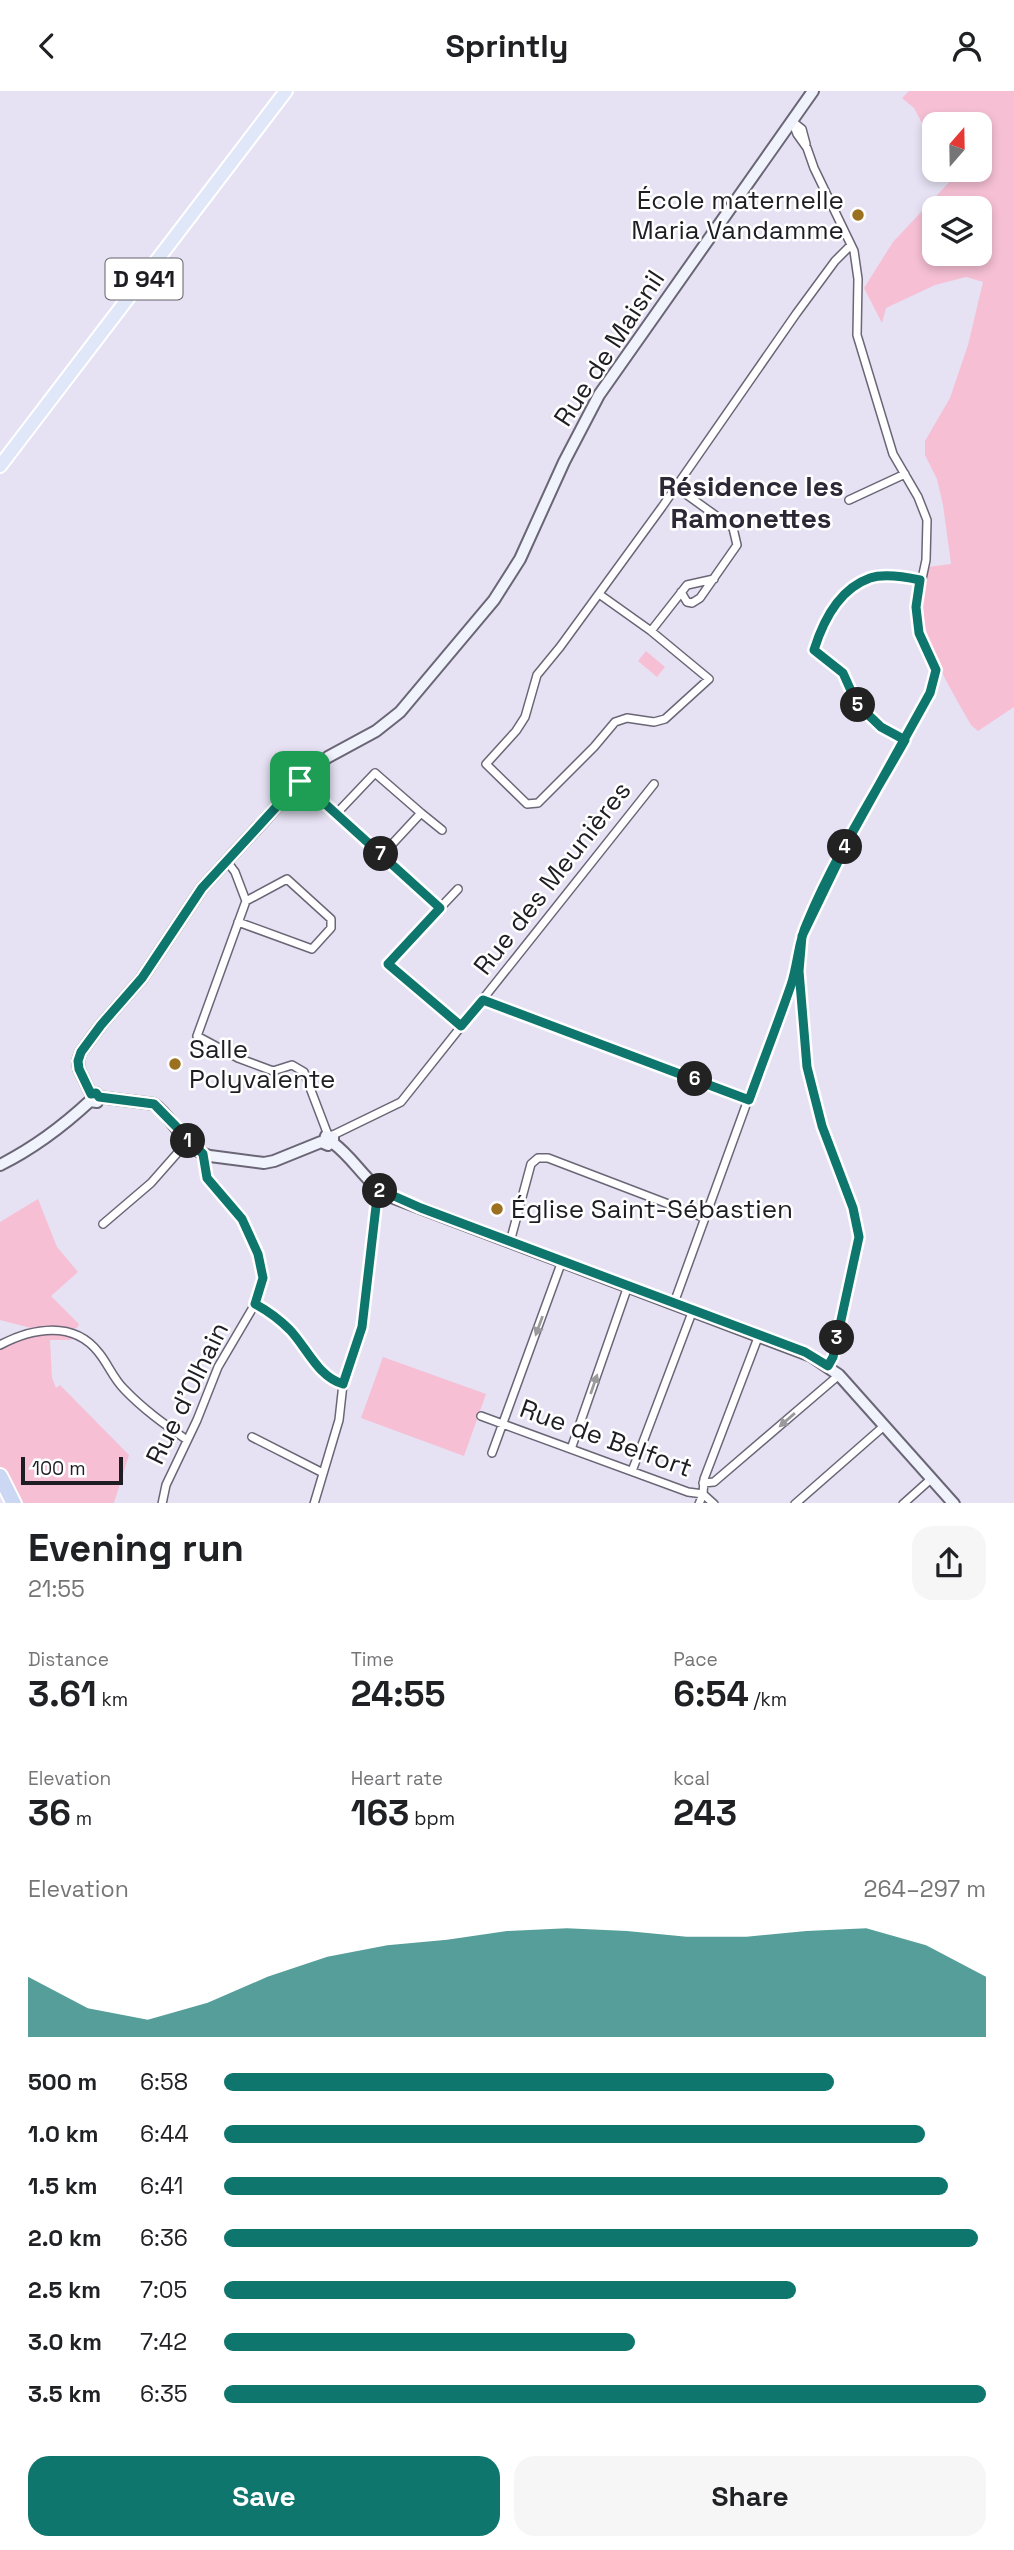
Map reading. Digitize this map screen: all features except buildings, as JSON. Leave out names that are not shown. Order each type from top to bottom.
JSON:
[{"type":"highway","points":[[0,1476],[14,1503]]},
{"type":"main road","name":"D 941","points":[[0,466],[286,91]]},
{"type":"street","name":"Rue de Maisnil","points":[[93,1097],[79,1069],[81,1052],[142,978],[181,916],[226,860],[300,781],[328,757],[376,731],[400,712],[494,600],[520,559],[599,395],[813,91]]},
{"type":"street","points":[[674,1303],[792,983],[808,921],[930,693],[936,670],[919,633],[916,607],[926,560],[927,520],[918,497],[893,454],[858,335],[856,259],[814,168],[802,129],[792,121]]},
{"type":"street","points":[[599,594],[651,631],[709,678],[665,719],[654,722],[627,718],[615,722],[538,803],[527,804],[486,764],[525,717],[537,675],[676,487],[796,314],[835,261],[851,245]]},
{"type":"street","points":[[849,500],[905,474]]},
{"type":"street","points":[[676,487],[733,528],[737,545],[700,598],[692,603],[683,598],[681,592]]},
{"type":"street","points":[[905,740],[881,727],[865,712],[857,704],[843,673],[814,650],[820,631],[834,605],[854,587],[872,577],[920,580]]},
{"type":"street","points":[[651,631],[687,585],[715,579]]},
{"type":"street","points":[[336,814],[375,773],[442,830]]},
{"type":"street","points":[[300,781],[440,908]]},
{"type":"street","name":"Rue des Meunières","points":[[329,1139],[339,1130],[401,1102],[654,785]]},
{"type":"street","points":[[382,855],[421,813]]},
{"type":"street","points":[[226,860],[235,872],[246,901]]},
{"type":"street","points":[[238,922],[312,949],[331,928],[331,919],[286,879],[246,901],[238,922],[197,1035],[238,1058],[273,1071],[292,1065],[304,1072],[329,1139],[378,1189],[391,1197],[805,1352],[839,1375],[954,1503]]},
{"type":"street","points":[[458,889],[388,964],[461,1026]]},
{"type":"street","points":[[799,956],[805,1047],[811,1085],[822,1126],[853,1208],[859,1237],[833,1357],[828,1366]]},
{"type":"street","points":[[483,1000],[749,1100]]},
{"type":"street","points":[[0,1165],[23,1154],[55,1132],[93,1097],[154,1104],[162,1109],[188,1141],[203,1154],[264,1163],[329,1139]]},
{"type":"street","points":[[103,1224],[151,1183],[188,1141]]},
{"type":"street","name":"Rue d'Olhain","points":[[162,1503],[166,1485],[218,1367],[255,1304],[263,1278],[258,1254],[242,1219],[207,1178],[203,1154]]},
{"type":"street","points":[[510,1242],[531,1164],[538,1158],[548,1158],[705,1218]]},
{"type":"street","points":[[314,1503],[339,1420],[343,1384],[362,1327],[378,1189]]},
{"type":"street","points":[[492,1453],[562,1261]]},
{"type":"street","points":[[571,1449],[628,1286]]},
{"type":"street","points":[[255,1304],[272,1313],[291,1331],[341,1399]]},
{"type":"street","points":[[632,1471],[693,1310]]},
{"type":"street","points":[[0,1345],[30,1331],[77,1333],[99,1353],[121,1387],[151,1415],[187,1440]]},
{"type":"street","points":[[699,1503],[703,1494],[703,1483],[759,1335]]},
{"type":"street","points":[[703,1483],[714,1482],[839,1375]]},
{"type":"street","points":[[328,1378],[343,1384]]},
{"type":"street","name":"Rue de Belfort","points":[[481,1416],[688,1492],[703,1494],[713,1503]]},
{"type":"street","points":[[795,1503],[884,1426]]},
{"type":"street","points":[[252,1437],[323,1473]]},
{"type":"street","points":[[902,1503],[932,1478]]},
{"type":"shaded area","points":[[909,91],[1014,91],[1014,707],[978,731],[971,725],[949,687],[932,650],[923,611],[923,590],[927,567],[951,564],[943,505],[937,479],[925,455],[925,441],[950,398],[968,345],[983,282],[966,277],[935,285],[886,308],[882,323],[864,288],[893,242],[922,211],[922,266],[992,266],[992,196],[936,196],[949,182],[992,182],[992,112],[922,112],[922,123],[914,108],[902,98]]},
{"type":"shaded area","points":[[646,651],[665,667],[657,677],[638,661]]},
{"type":"shaded area","points":[[38,1199],[57,1247],[78,1272],[51,1296],[79,1324],[77,1328],[31,1328],[0,1320],[0,1222]]},
{"type":"shaded area","points":[[44,1334],[73,1336],[71,1340],[50,1340],[52,1378],[56,1388],[60,1385],[129,1455],[114,1503],[18,1503],[0,1467],[0,1348],[21,1338]]},
{"type":"shaded area","points":[[383,1357],[486,1394],[464,1456],[361,1418]]},
{"type":"place","name":"École maternelle Maria Vandamme","points":[[858,215]]},
{"type":"place","name":"Salle Polyvalente","points":[[175,1064]]},
{"type":"place","name":"Église Saint-Sébastien","points":[[497,1209]]},
{"type":"district","name":"Résidence les Ramonettes","points":[[751,502]]},
{"type":"route","points":[[300,781],[202,888],[142,978],[101,1025],[81,1052],[78,1061],[81,1076],[91,1094],[128,1102],[154,1104],[162,1109],[192,1146],[203,1154],[207,1178],[242,1219],[258,1254],[263,1278],[255,1304],[272,1313],[291,1331],[328,1378],[343,1384],[362,1327],[378,1189],[391,1197],[805,1352],[828,1366],[833,1357],[859,1237],[853,1208],[822,1126],[807,1067],[799,956],[808,921],[850,837],[877,790],[905,740],[930,693],[936,670],[919,633],[916,607],[920,580],[872,577],[854,587],[834,605],[820,631],[814,650],[843,673],[857,704],[881,727],[905,740],[850,837],[808,921],[792,983],[749,1100],[483,1000],[461,1026],[388,964],[440,908],[300,781]]}]
